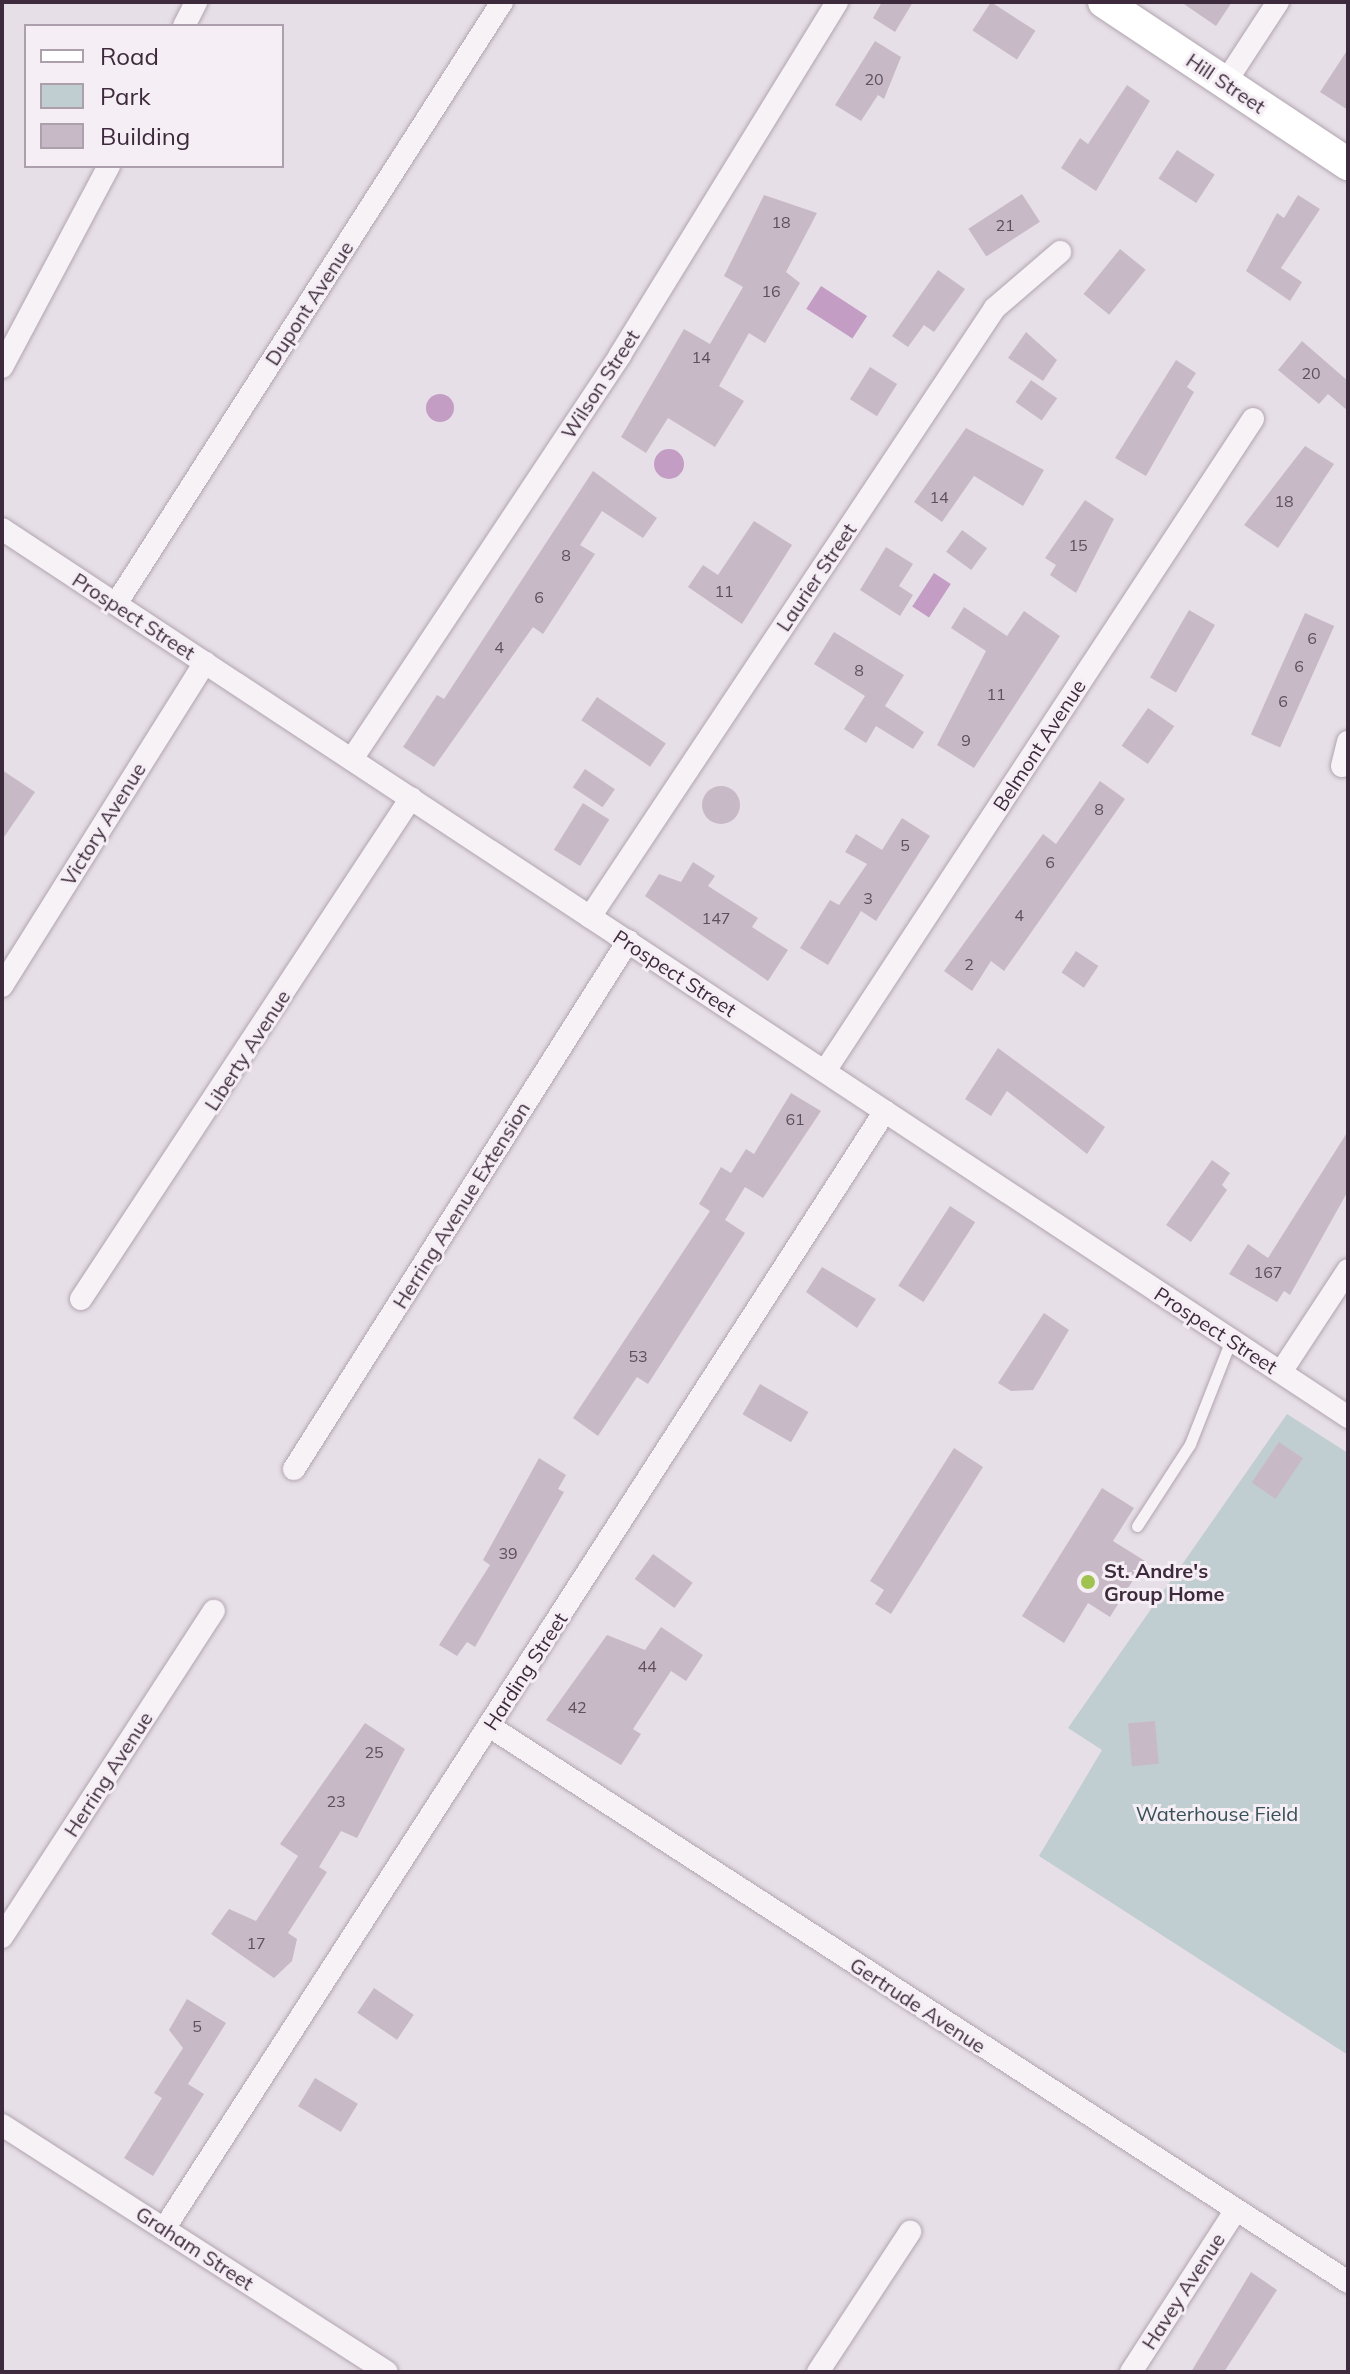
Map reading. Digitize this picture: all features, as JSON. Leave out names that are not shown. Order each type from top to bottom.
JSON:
[{"type":"street","points":[[185,24],[196,2]]},
{"type":"street","name":"Dupont Avenue","points":[[116,604],[502,2]]},
{"type":"street","name":"Wilson Street","points":[[352,759],[628,343],[837,2]]},
{"type":"street","name":"Hill Street","points":[[1104,2],[1348,164]]},
{"type":"street","points":[[1225,83],[1278,2]]},
{"type":"street","points":[[2,367],[108,168]]},
{"type":"street","name":"Laurier Street","points":[[590,917],[995,308],[1060,252]]},
{"type":"street","name":"Belmont Avenue","points":[[825,1071],[1253,419]]},
{"type":"street","name":"Prospect Street","points":[[2,529],[1348,1417]]},
{"type":"street","name":"Victory Avenue","points":[[2,986],[205,662]]},
{"type":"street","points":[[1342,766],[1348,742]]},
{"type":"street","name":"Liberty Avenue","points":[[81,1299],[411,798]]},
{"type":"street","name":"Herring Avenue Extension","points":[[294,1469],[628,941]]},
{"type":"street","name":"Harding Street","points":[[164,2229],[885,1111]]},
{"type":"street","points":[[1281,1372],[1348,1270]]},
{"type":"street","name":"Herring Avenue","points":[[2,1937],[214,1611]]},
{"type":"street","name":"Gertrude Avenue","points":[[489,1726],[1348,2282]]},
{"type":"street","name":"Graham Street","points":[[2,2125],[387,2372]]},
{"type":"street","name":"Havey Avenue","points":[[1131,2372],[1236,2210]]},
{"type":"street","points":[[818,2372],[910,2232]]},
{"type":"lane","points":[[1137,1526],[1190,1444],[1231,1340]]},
{"type":"green space","name":"Waterhouse Field","points":[[1287,1414],[1348,1453],[1348,2055],[1039,1856],[1102,1750],[1068,1728]]},
{"type":"shaded area","points":[[821,286],[867,316],[852,339],[806,309]]},
{"type":"shaded area","points":[[440,394],[450,398],[454,408],[450,418],[440,422],[430,418],[426,408],[430,398]]},
{"type":"shaded area","points":[[669,449],[680,453],[684,464],[680,475],[669,479],[658,475],[654,464],[658,453]]},
{"type":"shaded area","points":[[934,573],[951,584],[929,617],[912,607]]},
{"type":"building","points":[[882,2],[913,2],[895,32],[873,18]]},
{"type":"building","points":[[991,2],[1035,31],[1017,59],[972,31]]},
{"type":"building","points":[[1181,2],[1232,2],[1216,26]]},
{"type":"building","points":[[875,41],[901,57],[884,99],[878,95],[861,121],[835,105]]},
{"type":"building","points":[[1348,49],[1348,110],[1320,92]]},
{"type":"building","points":[[1127,85],[1150,101],[1096,191],[1061,168],[1080,138],[1088,144]]},
{"type":"building","points":[[1177,150],[1215,175],[1196,203],[1158,179]]},
{"type":"building","points":[[1022,194],[1040,222],[986,257],[968,229]]},
{"type":"building","points":[[764,195],[817,213],[786,272],[800,283],[765,343],[749,333],[719,386],[744,401],[715,447],[668,418],[646,453],[621,437],[684,329],[710,344],[743,287],[724,276]]},
{"type":"building","points":[[1298,195],[1320,209],[1281,268],[1302,282],[1290,301],[1246,271],[1277,213],[1284,218]]},
{"type":"building","points":[[1120,249],[1146,270],[1109,315],[1083,294]]},
{"type":"building","points":[[938,270],[965,289],[934,332],[924,325],[908,347],[892,336]]},
{"type":"building","points":[[1026,332],[1057,360],[1043,381],[1008,358]]},
{"type":"building","points":[[1302,341],[1348,381],[1348,411],[1328,394],[1319,404],[1278,370]]},
{"type":"building","points":[[1176,360],[1196,373],[1187,387],[1194,392],[1146,476],[1115,458]]},
{"type":"building","points":[[870,367],[897,384],[877,416],[850,399]]},
{"type":"building","points":[[1031,380],[1057,398],[1042,420],[1016,402]]},
{"type":"building","points":[[966,428],[1044,470],[1023,506],[974,476],[942,522],[914,502]]},
{"type":"building","points":[[1305,446],[1334,464],[1278,548],[1244,525]]},
{"type":"building","points":[[593,471],[657,518],[643,538],[602,511],[580,545],[595,554],[543,634],[533,627],[434,767],[403,747],[437,695],[444,699]]},
{"type":"building","points":[[1085,500],[1114,519],[1076,593],[1050,575],[1056,565],[1045,558]]},
{"type":"building","points":[[754,521],[792,545],[742,624],[688,587],[703,565],[718,575]]},
{"type":"building","points":[[962,530],[987,548],[971,570],[946,552]]},
{"type":"building","points":[[886,547],[913,564],[899,586],[913,595],[900,616],[860,590]]},
{"type":"building","points":[[964,607],[1007,636],[1024,611],[1060,636],[974,768],[937,745],[986,651],[951,628]]},
{"type":"building","points":[[1189,610],[1215,625],[1176,693],[1150,678]]},
{"type":"building","points":[[1305,613],[1334,626],[1280,748],[1251,735]]},
{"type":"building","points":[[834,632],[904,675],[885,706],[924,732],[913,749],[876,726],[866,743],[844,729],[865,696],[814,664]]},
{"type":"building","points":[[597,697],[666,743],[650,767],[581,720]]},
{"type":"building","points":[[1148,708],[1174,726],[1148,764],[1122,746]]},
{"type":"building","points":[[585,769],[615,789],[603,807],[573,787]]},
{"type":"building","points":[[2,770],[35,792],[2,840]]},
{"type":"building","points":[[1100,781],[1125,799],[1004,971],[991,961],[972,991],[944,971],[1043,834],[1056,844]]},
{"type":"building","points":[[721,786],[735,791],[740,805],[735,819],[721,824],[707,819],[702,805],[707,791]]},
{"type":"building","points":[[583,803],[609,819],[580,866],[554,850]]},
{"type":"building","points":[[902,818],[930,836],[876,921],[861,911],[828,965],[800,948],[830,900],[839,905],[867,864],[845,852],[856,834],[882,850]]},
{"type":"building","points":[[693,862],[715,876],[708,886],[758,918],[752,927],[788,950],[768,981],[645,896],[659,874],[681,882]]},
{"type":"building","points":[[1076,951],[1098,966],[1084,988],[1061,973]]},
{"type":"building","points":[[998,1048],[1105,1127],[1087,1154],[1007,1091],[991,1116],[965,1099]]},
{"type":"building","points":[[791,1093],[821,1111],[763,1198],[745,1187],[725,1220],[745,1233],[648,1384],[637,1377],[598,1436],[573,1418],[710,1211],[699,1204],[721,1167],[731,1173],[746,1149],[754,1154]]},
{"type":"building","points":[[1348,1131],[1348,1191],[1290,1295],[1284,1291],[1277,1302],[1229,1274],[1248,1244],[1268,1258]]},
{"type":"building","points":[[1212,1160],[1230,1173],[1222,1185],[1227,1190],[1191,1242],[1166,1225]]},
{"type":"building","points":[[950,1206],[975,1222],[923,1302],[898,1286]]},
{"type":"building","points":[[822,1267],[876,1299],[857,1328],[806,1292]]},
{"type":"building","points":[[1044,1313],[1069,1330],[1033,1390],[1011,1391],[998,1383]]},
{"type":"building","points":[[760,1384],[808,1412],[791,1442],[742,1414]]},
{"type":"building","points":[[1279,1442],[1303,1458],[1276,1499],[1252,1483]]},
{"type":"building","points":[[954,1448],[983,1467],[891,1614],[875,1604],[884,1590],[870,1581]]},
{"type":"building","points":[[539,1458],[566,1475],[558,1489],[564,1492],[475,1647],[467,1642],[457,1656],[439,1645],[490,1565],[483,1560]]},
{"type":"building","name":"St. Andre's Group Home","points":[[1102,1488],[1134,1508],[1113,1541],[1145,1561],[1110,1617],[1088,1603],[1064,1643],[1022,1616]]},
{"type":"building","points":[[653,1554],[693,1583],[674,1608],[635,1579]]},
{"type":"building","points":[[661,1627],[703,1655],[686,1681],[671,1671],[633,1729],[641,1734],[621,1765],[546,1720],[607,1635],[645,1650]]},
{"type":"building","points":[[1155,1721],[1159,1764],[1132,1766],[1128,1723]]},
{"type":"building","points":[[365,1723],[405,1749],[357,1838],[341,1831],[319,1867],[327,1872],[288,1933],[297,1939],[292,1961],[274,1978],[211,1934],[229,1909],[256,1921],[298,1856],[280,1844]]},
{"type":"building","points":[[374,1988],[414,2015],[397,2040],[357,2013]]},
{"type":"building","points":[[187,1999],[226,2023],[188,2084],[204,2094],[153,2176],[124,2158],[162,2098],[154,2093],[183,2048],[169,2030]]},
{"type":"building","points":[[315,2078],[358,2104],[341,2132],[298,2106]]},
{"type":"building","points":[[1251,2272],[1277,2290],[1224,2372],[1191,2372]]},
{"type":"place","name":"St. Andre's Group Home","points":[[1088,1582]]}]
